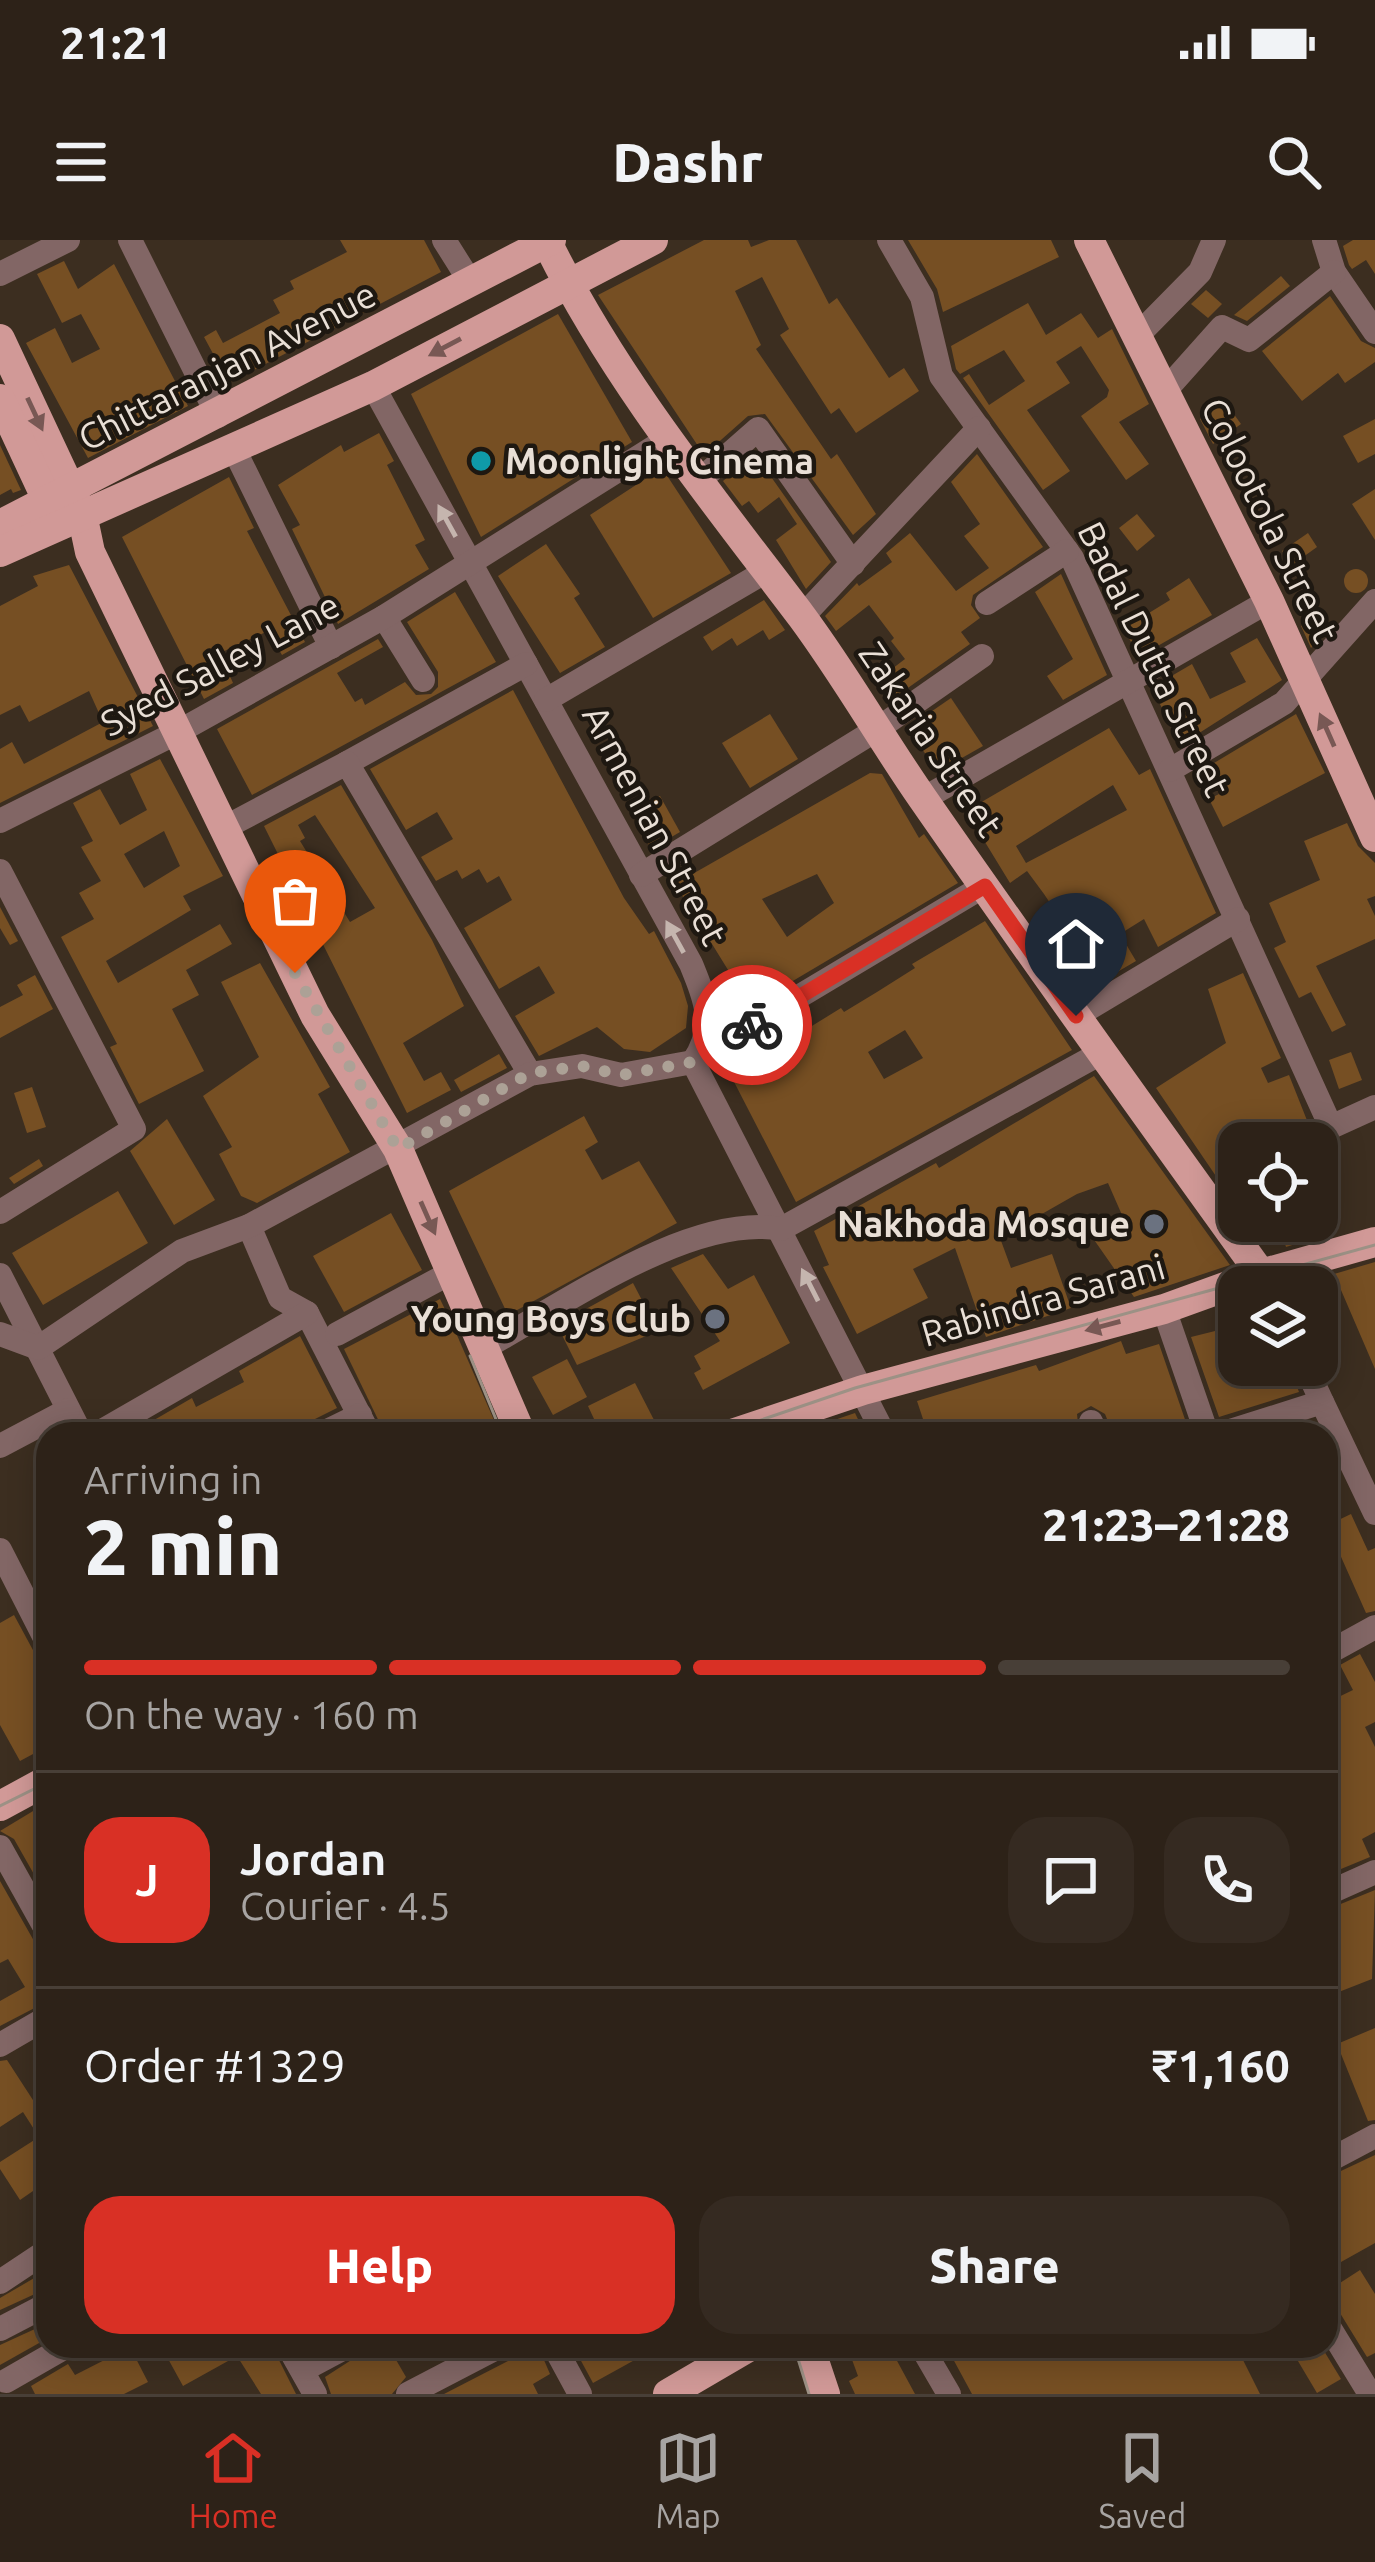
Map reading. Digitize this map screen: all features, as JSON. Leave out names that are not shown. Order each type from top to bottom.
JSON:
[{"type":"main road","points":[[41,522],[373,386],[652,240]]},
{"type":"main road","name":"Colootola Street","points":[[1089,240],[1269,601],[1372,822]]},
{"type":"main road","name":"Chittaranjan Avenue","points":[[41,522],[218,416],[536,244]]},
{"type":"main road","name":"Zakaria Street","points":[[536,244],[557,287],[764,573],[802,617],[923,799],[1254,1266]]},
{"type":"main road","points":[[0,339],[41,522]]},
{"type":"main road","points":[[0,399],[41,522],[90,552],[315,1015],[398,1149],[516,1422]]},
{"type":"main road","name":"Rabindra Sarani","points":[[1305,1266],[1375,1242]]},
{"type":"main road","name":"Rabindra Sarani","points":[[768,1422],[863,1390],[1218,1293]]},
{"type":"main road","points":[[0,1806],[36,1786]]},
{"type":"main road","points":[[668,2394],[730,2358]]},
{"type":"main road","points":[[813,2358],[825,2394]]},
{"type":"street","points":[[0,274],[68,240]]},
{"type":"street","points":[[130,240],[218,416]]},
{"type":"street","points":[[444,240],[471,283]]},
{"type":"street","name":"Badal Dutta Street","points":[[889,240],[922,297],[941,376],[1067,551],[1132,682],[1331,1127],[1375,1108]]},
{"type":"street","points":[[1137,336],[1200,272],[1214,240]]},
{"type":"street","points":[[1324,240],[1334,272],[1375,332]]},
{"type":"street","points":[[1164,392],[1222,327],[1249,340],[1334,272]]},
{"type":"street","name":"Armenian Street","points":[[373,386],[699,984],[707,1005],[708,1040]]},
{"type":"street","points":[[802,617],[979,428]]},
{"type":"street","points":[[700,479],[758,429],[853,565]]},
{"type":"street","name":"Syed Salley Lane","points":[[0,821],[178,732],[385,616],[669,438]]},
{"type":"street","points":[[233,447],[331,646]]},
{"type":"street","points":[[987,604],[1067,551]]},
{"type":"street","points":[[546,700],[764,573]]},
{"type":"street","points":[[923,799],[1269,601]]},
{"type":"street","points":[[1170,770],[1254,724],[1306,682],[1375,601]]},
{"type":"street","points":[[385,616],[423,680]]},
{"type":"street","points":[[641,875],[876,730],[982,656]]},
{"type":"street","points":[[224,828],[526,664]]},
{"type":"street","points":[[347,764],[530,1073]]},
{"type":"street","points":[[0,871],[134,1129],[0,1212]]},
{"type":"street","points":[[38,1348],[182,1251],[249,1226],[398,1149],[530,1073],[582,1066],[621,1075],[693,1062],[708,1040],[743,1030],[985,886]]},
{"type":"street","points":[[1076,1016],[1238,919]]},
{"type":"street","points":[[484,1348],[630,1268],[734,1226],[781,1229],[1101,1053]]},
{"type":"street","points":[[693,1062],[878,1422]]},
{"type":"street","points":[[249,1226],[280,1298],[308,1313],[362,1422]]},
{"type":"street","points":[[337,1334],[452,1272]]},
{"type":"street","points":[[0,1275],[74,1422]]},
{"type":"street","points":[[1164,1309],[1203,1422]]},
{"type":"street","points":[[118,1422],[308,1313]]},
{"type":"street","points":[[0,1334],[38,1348]]},
{"type":"street","points":[[1314,1386],[1332,1422]]},
{"type":"street","points":[[1259,1422],[1322,1402]]},
{"type":"street","points":[[45,1422],[68,1410]]},
{"type":"street","points":[[0,1446],[36,1427]]},
{"type":"street","points":[[1338,1436],[1375,1513]]},
{"type":"street","points":[[0,1550],[36,1620]]},
{"type":"street","points":[[1338,1647],[1375,1627]]},
{"type":"street","points":[[0,1846],[36,1911]]},
{"type":"street","points":[[1338,1889],[1375,1872]]},
{"type":"street","points":[[0,2045],[36,2024]]},
{"type":"street","points":[[1338,2156],[1375,2136]]},
{"type":"street","points":[[0,2282],[36,2258]]},
{"type":"street","points":[[0,2329],[36,2310]]},
{"type":"street","points":[[1338,2341],[1370,2394]]},
{"type":"street","points":[[4,2382],[46,2358]]},
{"type":"street","points":[[296,2358],[315,2394]]},
{"type":"street","points":[[303,2370],[325,2358]]},
{"type":"street","points":[[408,2394],[477,2358]]},
{"type":"street","points":[[560,2358],[580,2394]]},
{"type":"street","points":[[928,2358],[949,2394]]},
{"type":"building","points":[[340,240],[424,240],[441,272],[229,383],[204,337],[216,330],[223,343],[280,313],[273,300],[294,289],[290,281],[347,252]]},
{"type":"building","points":[[704,240],[748,240],[751,247],[769,240],[796,240],[829,304],[837,298],[889,378],[904,368],[919,391],[856,433],[839,408],[831,414],[780,335],[789,329],[762,277],[735,291],[761,345],[756,349],[831,459],[837,454],[876,514],[853,535],[765,414],[748,416],[704,455],[598,295]]},
{"type":"building","points":[[908,240],[1051,240],[1059,257],[943,312],[937,289]]},
{"type":"building","points":[[1353,240],[1375,240],[1375,274],[1366,260],[1352,269],[1349,265],[1343,246]]},
{"type":"building","points":[[64,261],[78,289],[114,264],[188,406],[88,458],[26,343],[55,328],[72,363],[100,349],[81,314],[62,323],[37,274]]},
{"type":"building","points":[[1281,276],[1290,286],[1247,321],[1234,315]]},
{"type":"building","points":[[1206,290],[1222,304],[1208,318],[1191,304]]},
{"type":"building","points":[[1330,296],[1361,341],[1375,348],[1375,362],[1345,383],[1338,373],[1302,401],[1262,351]]},
{"type":"building","points":[[1028,303],[1046,335],[1081,313],[1098,338],[1112,329],[1149,404],[1119,422],[1149,464],[1126,480],[1081,416],[1107,397],[1109,390],[1081,346],[1056,362],[1070,383],[1027,410],[1070,471],[1043,490],[963,378],[969,374],[989,405],[1025,381],[1004,350],[960,374],[956,369],[951,346]]},
{"type":"building","points":[[558,314],[632,442],[481,537],[411,394]]},
{"type":"building","points":[[1225,402],[1241,424],[1213,444],[1200,419]]},
{"type":"building","points":[[1375,419],[1375,454],[1358,463],[1343,436]]},
{"type":"building","points":[[379,433],[394,461],[387,465],[425,540],[415,545],[429,569],[338,624],[292,529],[300,525],[278,485],[341,445],[344,452]]},
{"type":"building","points":[[0,445],[21,490],[0,495]]},
{"type":"building","points":[[755,454],[831,562],[806,589],[776,540],[797,524],[779,497],[758,513],[749,501],[742,506],[723,481]]},
{"type":"building","points":[[977,454],[1043,547],[973,595],[971,605],[980,618],[961,632],[970,644],[888,702],[883,696],[890,691],[880,678],[905,659],[891,641],[894,638],[869,605],[836,631],[825,616],[857,583],[859,586],[892,562],[886,553],[910,533],[956,591],[989,568],[964,536],[980,524],[951,482]]},
{"type":"building","points":[[662,468],[731,573],[653,618],[590,515]]},
{"type":"building","points":[[229,477],[254,528],[247,531],[305,642],[282,655],[268,631],[220,653],[233,683],[204,699],[122,537]]},
{"type":"building","points":[[1375,489],[1375,540],[1352,504]]},
{"type":"building","points":[[1137,514],[1155,536],[1137,551],[1119,528]]},
{"type":"building","points":[[1308,533],[1317,547],[1292,565],[1282,551]]},
{"type":"building","points":[[546,544],[580,594],[574,598],[605,647],[560,673],[498,576]]},
{"type":"building","points":[[69,565],[153,726],[0,803],[0,749],[12,742],[24,764],[103,722],[89,691],[29,722],[20,705],[0,715],[0,606],[38,586],[33,576]]},
{"type":"building","points":[[1356,569],[1365,572],[1365,590],[1356,593],[1347,590],[1344,581],[1347,572]]},
{"type":"building","points":[[1061,574],[1107,675],[1063,700],[1047,676],[1073,659],[1035,592]]},
{"type":"building","points":[[1189,578],[1212,615],[1140,656],[1123,629],[1170,600],[1166,593]]},
{"type":"building","points":[[455,592],[496,662],[252,795],[217,729],[378,639],[383,647],[337,673],[355,702],[362,698],[365,705],[405,682],[416,695],[431,694],[438,687],[438,672],[407,622]]},
{"type":"building","points":[[764,600],[785,630],[769,640],[763,630],[737,646],[732,638],[712,651],[703,637]]},
{"type":"building","points":[[1310,619],[1323,634],[1311,648],[1301,626]]},
{"type":"building","points":[[1257,638],[1282,680],[1182,744],[1151,688],[1192,664],[1210,699],[1246,682],[1230,653]]},
{"type":"building","points":[[513,690],[624,898],[649,934],[654,931],[681,983],[688,1006],[686,1028],[650,1052],[624,1049],[597,1027],[539,1056],[515,1016],[555,993],[539,966],[499,989],[464,928],[512,900],[499,876],[487,883],[479,869],[462,879],[457,870],[436,881],[421,857],[453,839],[437,812],[406,830],[370,769]]},
{"type":"building","points":[[951,698],[983,746],[939,771],[906,729]]},
{"type":"building","points":[[770,714],[798,759],[750,788],[722,743]]},
{"type":"building","points":[[1296,714],[1325,773],[1223,827],[1209,799],[1219,794],[1204,769]]},
{"type":"building","points":[[1109,728],[1139,775],[1150,769],[1216,913],[1158,947],[1144,919],[1120,934],[1136,961],[1085,991],[1050,941],[1068,930],[1027,871],[1010,883],[966,811]],"holes":[[[1113,785],[1127,810],[1026,863],[1016,846]]]},
{"type":"building","points":[[160,759],[223,876],[183,896],[191,910],[106,961],[118,983],[220,924],[232,944],[186,970],[199,995],[172,1009],[204,1071],[139,1104],[110,1047],[117,1044],[61,937],[94,919],[79,893],[101,881],[81,847],[93,841],[73,803],[100,789],[120,825],[147,810],[130,774]],"holes":[[[164,831],[180,866],[144,888],[124,854]]]},
{"type":"building","points":[[870,773],[882,774],[919,838],[924,834],[958,883],[759,1001],[751,988],[735,998],[725,983],[733,978],[675,884]],"holes":[[[817,874],[834,903],[787,937],[762,899]]]},
{"type":"building","points":[[341,785],[432,940],[464,1006],[403,1043],[424,1081],[441,1072],[451,1090],[407,1113],[264,826]],"holes":[[[315,815],[375,908],[350,922],[300,841],[305,838],[298,825]]]},
{"type":"building","points":[[660,796],[680,832],[651,849],[630,812]]},
{"type":"building","points":[[1347,823],[1358,846],[1375,863],[1375,896],[1367,899],[1375,916],[1375,939],[1316,966],[1346,1025],[1332,1032],[1311,992],[1299,998],[1274,948],[1286,942],[1269,903],[1320,880],[1304,841]]},
{"type":"building","points":[[0,907],[18,941],[10,945],[0,928]]},
{"type":"building","points":[[985,921],[1072,1050],[796,1202],[731,1076],[841,1008],[844,1012],[877,992],[915,968],[912,964]],"holes":[[[905,1030],[923,1058],[884,1079],[868,1052]]]},
{"type":"building","points":[[260,963],[330,1087],[318,1094],[350,1152],[257,1203],[241,1196],[219,1154],[232,1147],[203,1096],[259,1057],[221,982]]},
{"type":"building","points":[[1243,973],[1281,1058],[1261,1068],[1268,1083],[1289,1075],[1308,1122],[1218,1122],[1218,1179],[1156,1088],[1226,1043],[1208,989]]},
{"type":"building","points":[[35,975],[53,1009],[0,1038],[0,1007],[23,995],[17,985]]},
{"type":"building","points":[[1351,1052],[1362,1080],[1339,1089],[1329,1060]]},
{"type":"building","points":[[499,1054],[507,1068],[461,1092],[454,1080]]},
{"type":"building","points":[[1094,1076],[1230,1265],[1134,1297],[1090,1234],[1122,1215],[1108,1183],[1077,1194],[1000,1238],[1011,1268],[1052,1254],[1071,1308],[986,1337],[955,1248],[913,1269],[928,1298],[857,1334],[823,1267],[829,1265],[814,1231],[936,1163],[939,1168]]},
{"type":"building","points":[[32,1087],[46,1127],[27,1133],[14,1093]]},
{"type":"building","points":[[584,1116],[598,1142],[585,1150],[602,1180],[639,1161],[677,1223],[508,1315],[449,1191]]},
{"type":"building","points":[[167,1119],[215,1200],[174,1225],[130,1151]]},
{"type":"building","points":[[39,1159],[43,1166],[14,1184],[9,1178]]},
{"type":"building","points":[[118,1191],[148,1243],[43,1305],[12,1253]]},
{"type":"building","points":[[391,1213],[422,1270],[344,1312],[313,1256]]},
{"type":"building","points":[[703,1254],[728,1289],[754,1275],[790,1343],[703,1390],[694,1373],[701,1369],[694,1356],[720,1341],[671,1268]]},
{"type":"building","points":[[1375,1262],[1375,1369],[1338,1291],[1338,1273]]},
{"type":"building","points":[[633,1283],[658,1331],[577,1365],[557,1325]]},
{"type":"building","points":[[440,1299],[495,1422],[379,1422],[344,1349]]},
{"type":"building","points":[[1218,1330],[1218,1386],[1297,1386],[1299,1392],[1219,1417],[1191,1337]]},
{"type":"building","points":[[300,1336],[337,1408],[312,1422],[151,1422],[192,1398],[196,1407],[244,1382],[239,1371]]},
{"type":"building","points":[[1121,1341],[1126,1354],[1159,1344],[1186,1422],[1108,1422],[1105,1414],[1091,1406],[1077,1414],[1078,1422],[924,1422],[917,1401],[1036,1365],[1039,1371]]},
{"type":"building","points":[[567,1359],[587,1397],[553,1415],[532,1377]]},
{"type":"building","points":[[635,1383],[654,1420],[595,1422],[588,1406]]},
{"type":"building","points":[[855,1413],[859,1422],[828,1422]]},
{"type":"building","points":[[1351,1514],[1368,1551],[1375,1548],[1375,1611],[1366,1613],[1338,1550],[1338,1520]]},
{"type":"building","points":[[14,1615],[36,1653],[36,1752],[20,1761],[0,1725],[0,1623]]},
{"type":"building","points":[[1360,1654],[1375,1682],[1375,1722],[1365,1727],[1375,1747],[1375,1832],[1362,1839],[1370,1857],[1341,1869],[1338,1697],[1353,1690],[1340,1665]]},
{"type":"building","points":[[36,1809],[36,1878],[14,1839],[0,1831]]},
{"type":"building","points":[[0,1881],[36,1942],[36,2007],[0,2026],[0,2001],[25,1987],[8,1959],[0,1963]]},
{"type":"building","points":[[1375,1890],[1372,1979],[1338,1992],[1338,1905]]},
{"type":"building","points":[[1375,2028],[1375,2120],[1368,2121],[1338,2044]]},
{"type":"building","points":[[7,2060],[36,2105],[36,2132],[23,2112],[0,2127],[0,2061]]},
{"type":"building","points":[[36,2139],[36,2195],[33,2191],[20,2200],[0,2162]]},
{"type":"building","points":[[1375,2155],[1375,2243],[1341,2262],[1338,2256],[1338,2172]]},
{"type":"building","points":[[1360,2270],[1375,2294],[1375,2353],[1367,2357],[1338,2312],[1338,2284]]},
{"type":"building","points":[[36,2277],[36,2294],[0,2310],[0,2298]]},
{"type":"building","points":[[36,2328],[36,2345],[0,2365],[0,2345]]},
{"type":"building","points":[[108,2358],[136,2358],[148,2382],[124,2394],[35,2394],[31,2386],[68,2364],[75,2375]]},
{"type":"building","points":[[168,2358],[233,2358],[183,2386]]},
{"type":"building","points":[[238,2358],[278,2358],[296,2394],[261,2394]]},
{"type":"building","points":[[354,2358],[395,2358],[406,2377],[392,2394],[331,2394],[325,2377]]},
{"type":"building","points":[[543,2358],[550,2374],[533,2384],[538,2394],[444,2394],[508,2361]]},
{"type":"building","points":[[579,2358],[638,2358],[593,2383]]},
{"type":"building","points":[[851,2358],[896,2358],[915,2394],[855,2394],[849,2381],[858,2376]]},
{"type":"building","points":[[952,2358],[1242,2358],[1260,2394],[972,2394]]},
{"type":"building","points":[[1296,2358],[1328,2358],[1341,2379],[1317,2393]]},
{"type":"tram line","points":[[755,1422],[855,1388],[1375,1245]]},
{"type":"tram line","points":[[470,1356],[497,1422]]},
{"type":"tram line","points":[[0,1806],[36,1788]]},
{"type":"tram line","points":[[798,2358],[809,2394]]},
{"type":"way so far","points":[[295,973],[315,1015],[398,1149],[530,1073],[582,1066],[621,1075],[693,1062],[708,1040],[752,1025]]},
{"type":"place","name":"Moonlight Cinema","points":[[481,461]]},
{"type":"place","name":"Nakhoda Mosque","points":[[1154,1224]]},
{"type":"place","name":"Young Boys Club","points":[[715,1319]]},
{"type":"route","points":[[752,1025],[985,886],[1076,1016]]}]
